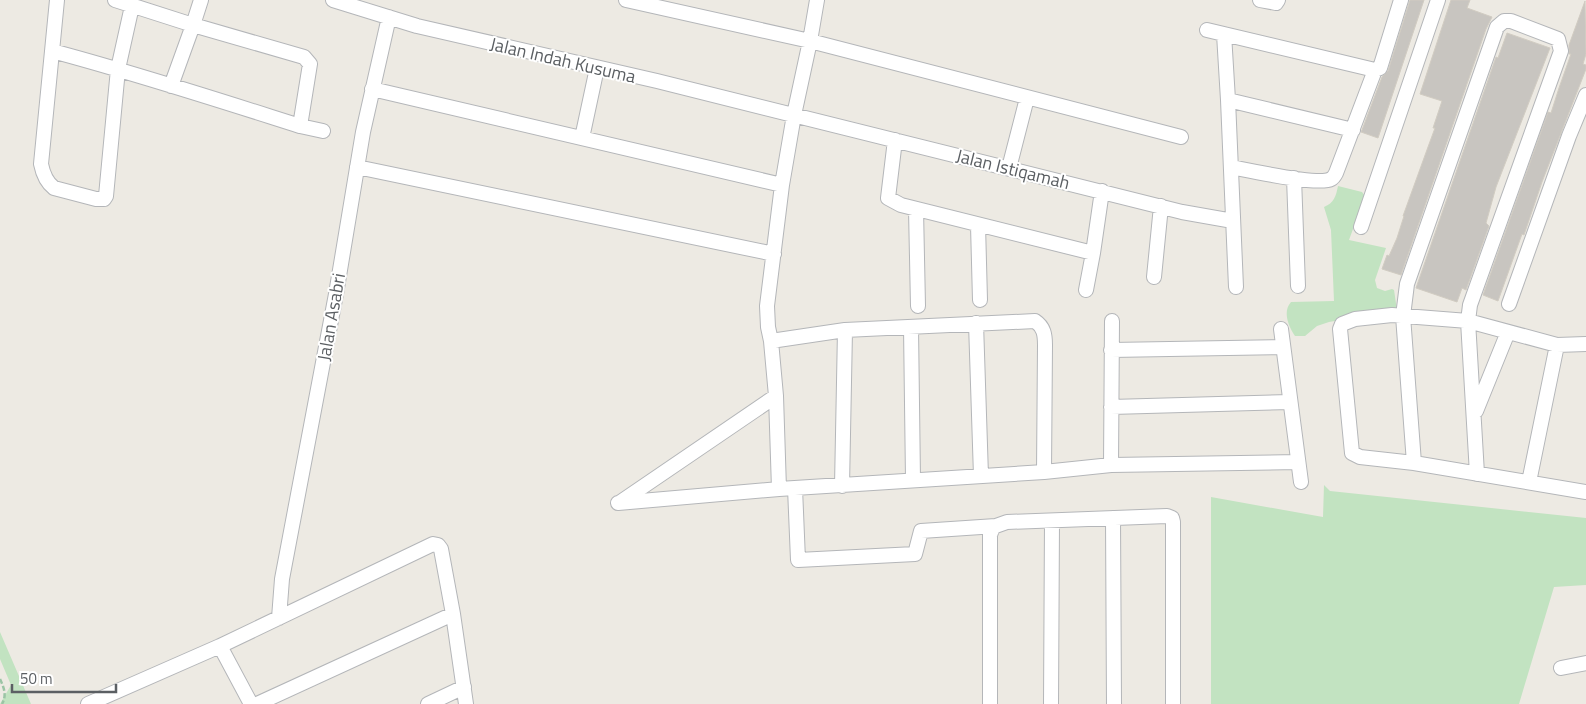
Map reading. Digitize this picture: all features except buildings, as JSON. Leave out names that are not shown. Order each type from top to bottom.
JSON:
[{"type":"street","points":[[57,0],[40,164],[42,173],[54,188],[96,199],[104,199],[106,196],[118,68],[132,6]]},
{"type":"street","points":[[114,0],[304,57],[310,64],[310,70],[300,126]]},
{"type":"street","points":[[171,86],[202,0]]},
{"type":"street","name":"Jalan Indah Kusuma","points":[[333,0],[417,26],[794,115]]},
{"type":"street","points":[[626,0],[810,41],[1181,137]]},
{"type":"street","points":[[779,489],[776,396],[767,306],[782,185],[817,0]]},
{"type":"street","points":[[1260,0],[1271,3],[1276,3],[1278,0]]},
{"type":"street","points":[[1207,30],[1375,70],[1380,68],[1401,0]]},
{"type":"street","points":[[1361,227],[1438,0]]},
{"type":"street","name":"Jalan Asabri","points":[[279,618],[282,579],[336,294],[357,167],[389,16]]},
{"type":"street","points":[[1414,463],[1403,316],[1407,284],[1497,27],[1504,21],[1511,21],[1558,39],[1561,51],[1470,305],[1468,321],[1477,474]]},
{"type":"street","points":[[1224,34],[1236,287]]},
{"type":"street","points":[[52,51],[118,68],[300,126],[323,131]]},
{"type":"street","points":[[582,138],[597,68]]},
{"type":"street","points":[[1230,167],[1294,178],[1325,181],[1332,178],[1336,173],[1375,70]]},
{"type":"street","points":[[372,89],[782,185]]},
{"type":"street","points":[[1509,304],[1566,144],[1586,95]]},
{"type":"street","points":[[1009,168],[1027,98]]},
{"type":"street","points":[[1228,100],[1353,130]]},
{"type":"street","name":"Jalan Istiqamah","points":[[794,115],[1182,212],[1233,221]]},
{"type":"street","points":[[895,140],[888,198],[894,203],[1093,252]]},
{"type":"street","points":[[357,167],[774,254]]},
{"type":"street","points":[[1294,178],[1298,286]]},
{"type":"street","points":[[1086,290],[1102,191]]},
{"type":"street","points":[[1154,277],[1160,206]]},
{"type":"street","points":[[916,209],[918,306]]},
{"type":"street","points":[[978,225],[980,300]]},
{"type":"street","points":[[1586,344],[1557,345],[1468,321],[1403,316],[1381,315],[1355,319],[1342,324],[1340,330],[1352,453],[1360,457],[1414,463],[1586,491]]},
{"type":"street","points":[[771,342],[845,330],[1035,321],[1040,324],[1044,332],[1044,472]]},
{"type":"street","points":[[1111,465],[1112,321]]},
{"type":"street","points":[[976,323],[980,476]]},
{"type":"street","points":[[911,327],[913,480]]},
{"type":"street","points":[[1281,329],[1301,482]]},
{"type":"street","points":[[842,486],[845,330]]},
{"type":"street","points":[[1474,414],[1508,332]]},
{"type":"street","points":[[1529,482],[1557,345]]},
{"type":"street","points":[[1111,350],[1283,347]]},
{"type":"street","points":[[776,396],[618,503],[779,489],[1044,472],[1111,465],[1298,462]]},
{"type":"street","points":[[1111,407],[1290,402]]},
{"type":"street","points":[[795,488],[798,560],[915,554],[921,531],[996,526],[1007,522],[1167,516],[1172,518],[1173,704]]},
{"type":"street","points":[[1113,518],[1114,704]]},
{"type":"street","points":[[1051,704],[1052,521]]},
{"type":"street","points":[[990,704],[990,535],[993,527],[996,526]]},
{"type":"street","points":[[88,704],[220,646],[433,544],[438,544],[441,549],[453,614],[466,704]]},
{"type":"street","points":[[257,704],[453,614]]},
{"type":"street","points":[[220,646],[251,704]]},
{"type":"street","points":[[1561,668],[1586,664]]},
{"type":"street","points":[[428,704],[464,687]]},
{"type":"path","points":[[0,679],[4,690],[2,704]]},
{"type":"green space","points":[[1338,186],[1362,192],[1365,196],[1349,240],[1386,248],[1375,280],[1377,288],[1385,291],[1394,290],[1397,310],[1329,322],[1317,326],[1305,336],[1295,336],[1287,315],[1288,306],[1291,302],[1334,301],[1331,230],[1324,207],[1334,199]]},
{"type":"green space","points":[[1324,485],[1330,491],[1586,518],[1586,585],[1554,587],[1519,704],[1211,704],[1211,497],[1323,517]]},
{"type":"green space","points":[[0,632],[31,704],[0,704],[11,685],[0,659]]}]
